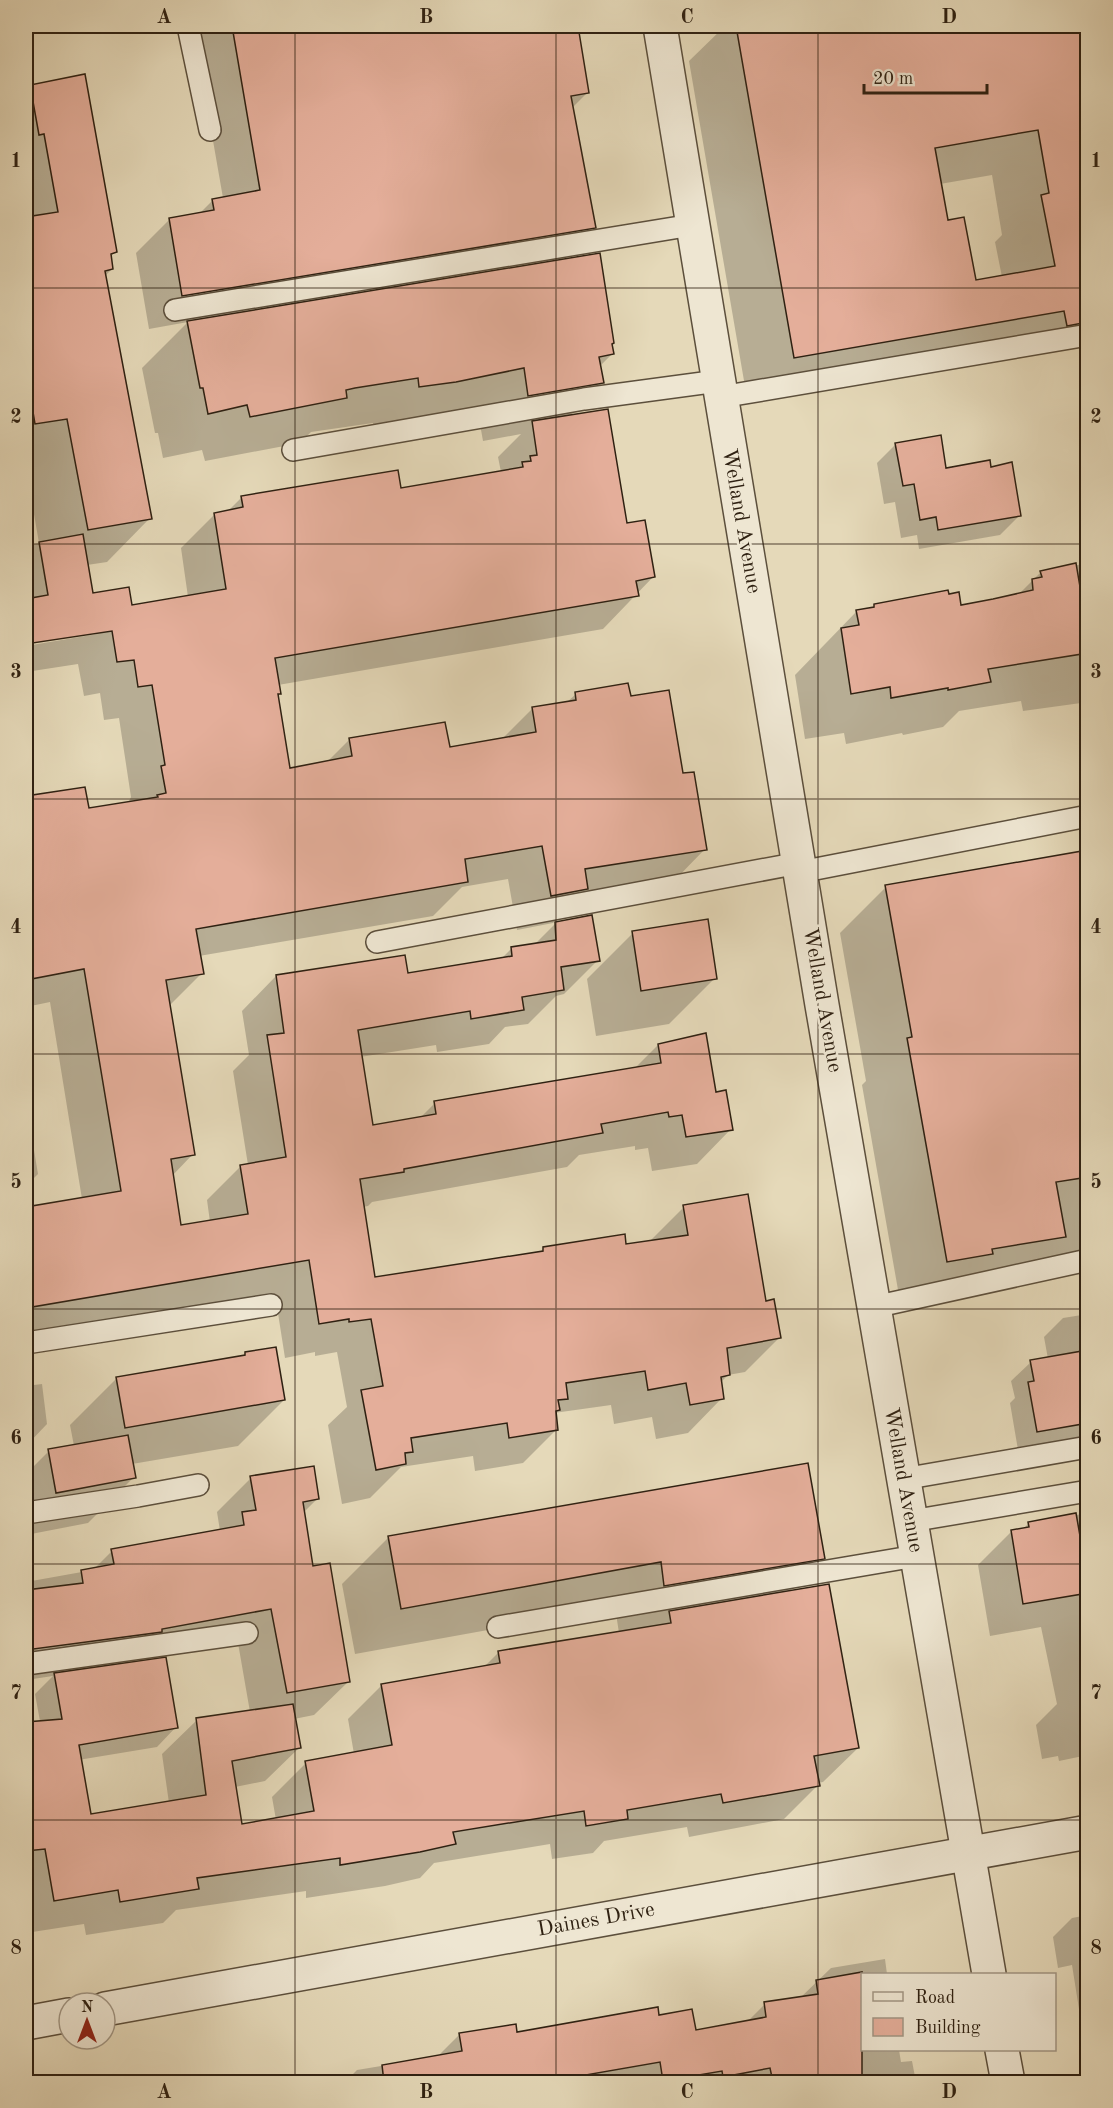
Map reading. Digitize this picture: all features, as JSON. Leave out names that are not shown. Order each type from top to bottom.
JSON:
[{"type":"street","name":"Welland Avenue","points":[[660,26],[916,1556],[989,1973]]},
{"type":"street","name":"Daines Drive","points":[[117,2006],[1088,1832]]},
{"type":"street","points":[[26,2023],[57,2017]]},
{"type":"street","points":[[1002,2051],[1008,2082]]},
{"type":"lane","points":[[188,26],[210,130]]},
{"type":"lane","points":[[175,309],[692,225]]},
{"type":"lane","points":[[293,450],[584,399],[719,389],[1088,335]]},
{"type":"lane","points":[[377,942],[1088,816]]},
{"type":"lane","points":[[874,1306],[1088,1260]]},
{"type":"lane","points":[[26,1343],[271,1305]]},
{"type":"lane","points":[[903,1479],[1088,1447]]},
{"type":"lane","points":[[26,1513],[198,1485]]},
{"type":"lane","points":[[911,1521],[1088,1491]]},
{"type":"lane","points":[[498,1627],[916,1556]]},
{"type":"lane","points":[[26,1664],[247,1634]]},
{"type":"building","points":[[232,26],[578,26],[589,93],[571,96],[596,228],[182,296],[169,218],[214,210],[212,199],[260,190]]},
{"type":"building","points":[[736,26],[1082,26],[1088,56],[1088,322],[1067,326],[1064,311],[794,358]],"holes":[[[1038,130],[1049,193],[1041,195],[1055,266],[976,280],[964,217],[948,220],[935,148]]]},
{"type":"building","points":[[85,74],[117,252],[111,254],[113,269],[105,271],[152,519],[88,530],[67,419],[35,424],[26,371],[26,217],[58,212],[44,134],[39,135],[30,85]]},
{"type":"building","points":[[600,253],[614,343],[612,344],[614,354],[599,357],[604,383],[528,396],[524,368],[419,387],[418,378],[355,388],[346,390],[347,398],[250,417],[247,405],[208,414],[203,388],[200,388],[187,321]]},
{"type":"building","points":[[608,409],[627,523],[645,520],[655,577],[636,581],[639,596],[275,658],[281,694],[278,694],[290,768],[352,756],[349,738],[445,722],[450,747],[536,732],[532,707],[576,700],[575,692],[628,683],[631,696],[669,690],[683,773],[694,772],[707,850],[585,869],[588,889],[551,896],[542,846],[465,859],[468,882],[196,929],[204,974],[166,980],[195,1155],[171,1159],[181,1225],[248,1214],[240,1165],[286,1157],[267,1035],[284,1033],[276,975],[405,955],[408,973],[512,956],[511,947],[556,940],[555,922],[592,915],[600,961],[561,967],[564,990],[522,997],[524,1010],[471,1019],[470,1011],[358,1030],[373,1125],[436,1114],[434,1101],[661,1063],[658,1044],[706,1033],[716,1092],[726,1090],[733,1130],[686,1137],[682,1115],[669,1117],[668,1112],[601,1124],[603,1133],[360,1179],[375,1277],[543,1251],[543,1247],[625,1234],[626,1244],[688,1235],[683,1205],[748,1194],[766,1301],[774,1299],[781,1338],[727,1348],[730,1375],[721,1377],[724,1399],[690,1405],[686,1383],[648,1390],[645,1371],[566,1383],[568,1399],[558,1400],[560,1410],[556,1411],[558,1430],[509,1438],[507,1423],[411,1438],[413,1452],[405,1453],[406,1464],[376,1470],[361,1390],[383,1386],[371,1319],[349,1322],[349,1319],[319,1324],[309,1260],[26,1308],[26,1207],[121,1191],[84,969],[26,980],[26,796],[85,787],[89,808],[158,797],[157,795],[166,793],[161,766],[165,765],[152,685],[138,687],[134,660],[117,662],[112,631],[26,644],[26,599],[48,595],[39,542],[83,534],[93,593],[129,587],[132,605],[226,589],[214,513],[243,507],[241,496],[398,470],[401,488],[523,467],[522,462],[531,461],[530,456],[537,455],[532,421]]},
{"type":"building","points":[[941,435],[946,468],[990,460],[991,467],[1012,462],[1021,516],[938,530],[936,517],[920,520],[914,484],[903,486],[895,443]]},
{"type":"building","points":[[1076,563],[1088,634],[1088,653],[988,669],[991,682],[948,690],[948,688],[891,698],[890,687],[851,694],[841,628],[859,625],[856,610],[874,607],[874,604],[948,590],[949,594],[959,592],[961,605],[993,599],[1033,590],[1032,579],[1042,577],[1040,571]]},
{"type":"building","points":[[1088,850],[1088,1177],[1056,1182],[1066,1237],[992,1249],[993,1254],[947,1262],[907,1038],[912,1037],[885,885]]},
{"type":"building","points":[[708,919],[717,979],[641,991],[632,931]]},
{"type":"building","points":[[276,1347],[285,1400],[125,1428],[116,1377],[245,1355],[245,1352]]},
{"type":"building","points":[[1088,1350],[1088,1423],[1037,1432],[1028,1382],[1034,1381],[1030,1360]]},
{"type":"building","points":[[128,1435],[136,1478],[56,1493],[48,1449]]},
{"type":"building","points":[[808,1463],[825,1559],[664,1586],[661,1562],[401,1609],[388,1536]]},
{"type":"building","points":[[314,1466],[319,1499],[303,1502],[313,1566],[330,1563],[350,1682],[287,1693],[271,1609],[162,1629],[162,1632],[26,1650],[26,1590],[83,1583],[81,1570],[114,1564],[111,1549],[244,1525],[242,1512],[256,1510],[250,1476]]},
{"type":"building","points":[[1076,1513],[1088,1593],[1023,1604],[1011,1530],[1029,1527],[1028,1522]]},
{"type":"building","points":[[829,1584],[859,1748],[814,1756],[820,1786],[723,1803],[721,1794],[627,1810],[628,1819],[586,1826],[584,1811],[453,1832],[456,1844],[420,1852],[340,1865],[340,1858],[197,1878],[199,1889],[120,1902],[118,1890],[54,1901],[45,1849],[26,1851],[26,1722],[62,1719],[54,1673],[166,1657],[178,1728],[79,1745],[91,1814],[206,1795],[196,1718],[293,1704],[301,1748],[232,1761],[242,1824],[314,1811],[305,1761],[392,1745],[381,1684],[500,1663],[498,1651],[671,1623],[669,1611]]},
{"type":"building","points":[[862,1972],[862,2082],[773,2082],[770,2068],[723,2077],[722,2071],[663,2081],[660,2062],[568,2078],[569,2082],[384,2082],[382,2065],[462,2051],[459,2033],[516,2024],[517,2032],[658,2007],[659,2015],[692,2009],[696,2030],[766,2017],[764,2002],[818,1994],[816,1980]]}]
